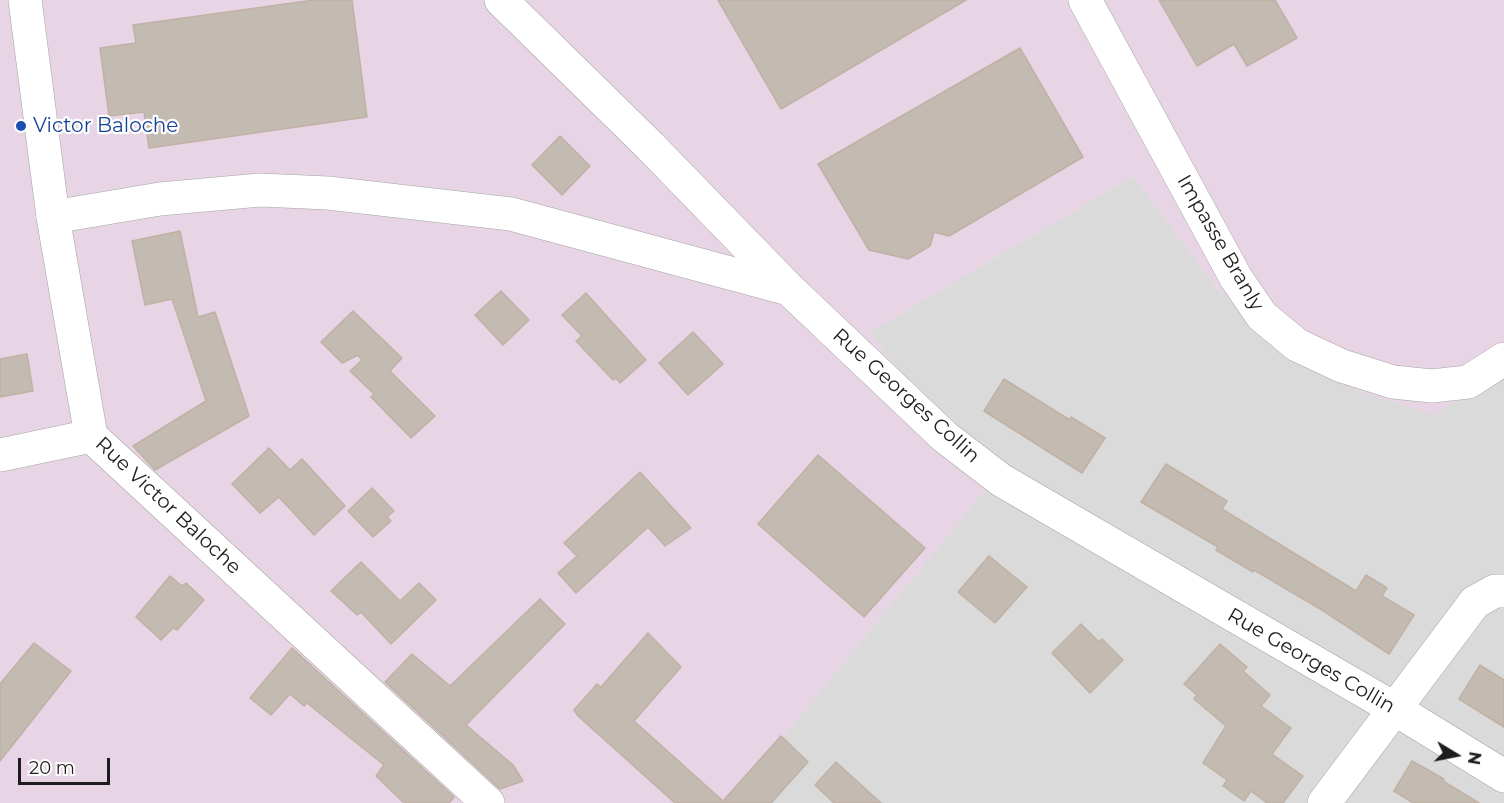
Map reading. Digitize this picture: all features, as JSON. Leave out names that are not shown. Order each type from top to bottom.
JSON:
[{"type":"street","name":"Rue Victor Baloche","points":[[25,0],[53,217],[92,436],[488,803]]},
{"type":"street","name":"Rue Georges Collin","points":[[501,0],[650,146],[789,289],[945,437],[1001,480],[1395,709],[1504,777]]},
{"type":"street","name":"Impasse Branly","points":[[1086,0],[1236,278],[1262,316],[1297,345],[1342,366],[1393,382],[1432,386],[1468,382],[1504,359]]},
{"type":"street","points":[[53,217],[160,199],[249,191],[328,193],[511,214],[789,289]]},
{"type":"street","points":[[0,455],[92,436]]},
{"type":"street","points":[[1324,803],[1475,602],[1495,591],[1504,591]]},
{"type":"shaded area","points":[[0,0],[1504,0],[1504,368],[1436,415],[1357,391],[1218,290],[1133,176],[870,332],[984,491],[729,803],[0,803]]},
{"type":"shaded area","points":[[1133,176],[1218,290],[1504,368],[1504,803],[729,803],[984,491],[870,332]]},
{"type":"building","points":[[314,0],[352,0],[367,117],[149,148],[144,112],[109,116],[100,48],[136,43],[133,25]]},
{"type":"building","points":[[718,0],[966,0],[781,109]]},
{"type":"building","points":[[1159,0],[1275,0],[1297,38],[1247,66],[1234,44],[1197,66]]},
{"type":"building","points":[[1020,48],[1083,157],[949,236],[934,232],[930,246],[908,259],[869,250],[818,164]]},
{"type":"building","points":[[560,136],[590,166],[562,195],[532,165]]},
{"type":"building","points":[[180,231],[198,317],[215,312],[249,416],[155,470],[133,446],[206,401],[172,299],[145,305],[132,241]]},
{"type":"building","points":[[501,291],[529,320],[503,345],[475,315]]},
{"type":"building","points":[[586,293],[646,360],[620,383],[616,378],[613,380],[576,341],[582,336],[562,315]]},
{"type":"building","points":[[353,311],[402,358],[390,371],[435,416],[411,438],[371,397],[374,394],[350,371],[362,360],[358,355],[342,363],[321,342]]},
{"type":"building","points":[[693,332],[723,364],[688,395],[659,363]]},
{"type":"building","points":[[27,354],[33,391],[0,397],[0,359]]},
{"type":"building","points":[[1004,379],[1070,420],[1071,417],[1105,438],[1082,473],[984,411]]},
{"type":"building","points":[[269,448],[290,470],[302,459],[345,506],[314,535],[279,497],[260,513],[232,484]]},
{"type":"building","points":[[818,455],[925,548],[864,617],[758,524]]},
{"type":"building","points":[[1166,464],[1227,501],[1222,509],[1356,591],[1366,575],[1387,588],[1382,596],[1414,615],[1389,654],[1322,610],[1216,550],[1218,547],[1141,502]]},
{"type":"building","points":[[640,472],[691,528],[665,546],[648,527],[576,593],[558,573],[577,556],[564,543]]},
{"type":"building","points":[[372,488],[394,511],[387,517],[391,521],[373,537],[348,511]]},
{"type":"building","points":[[989,556],[1027,587],[995,623],[958,592]]},
{"type":"building","points":[[361,562],[400,601],[419,583],[436,600],[391,644],[361,612],[357,615],[331,591]]},
{"type":"building","points":[[170,576],[182,586],[186,583],[204,600],[177,630],[173,628],[161,640],[136,617]]},
{"type":"building","points":[[540,599],[565,624],[466,725],[513,765],[523,781],[500,789],[385,682],[412,654],[450,686]]},
{"type":"building","points":[[1081,624],[1099,642],[1102,639],[1123,660],[1090,693],[1052,653]]},
{"type":"building","points":[[648,633],[681,667],[634,721],[723,801],[781,736],[808,762],[771,803],[675,803],[578,716],[574,710],[597,684],[601,687]]},
{"type":"building","points":[[34,643],[71,671],[0,761],[0,684]]},
{"type":"building","points":[[1220,644],[1247,667],[1243,671],[1270,695],[1261,706],[1291,728],[1272,754],[1303,776],[1283,803],[1267,803],[1251,791],[1244,801],[1223,786],[1227,780],[1203,763],[1226,726],[1194,699],[1197,695],[1184,684]]},
{"type":"building","points":[[292,648],[454,797],[449,803],[404,803],[376,776],[384,765],[307,703],[304,706],[290,694],[271,715],[250,698]]},
{"type":"building","points":[[1480,665],[1504,680],[1504,727],[1459,699]]},
{"type":"building","points":[[1412,761],[1479,803],[1413,803],[1394,791]]},
{"type":"building","points":[[836,762],[881,803],[834,803],[815,785]]},
{"type":"place","name":"Victor Baloche","points":[[21,126]]}]
